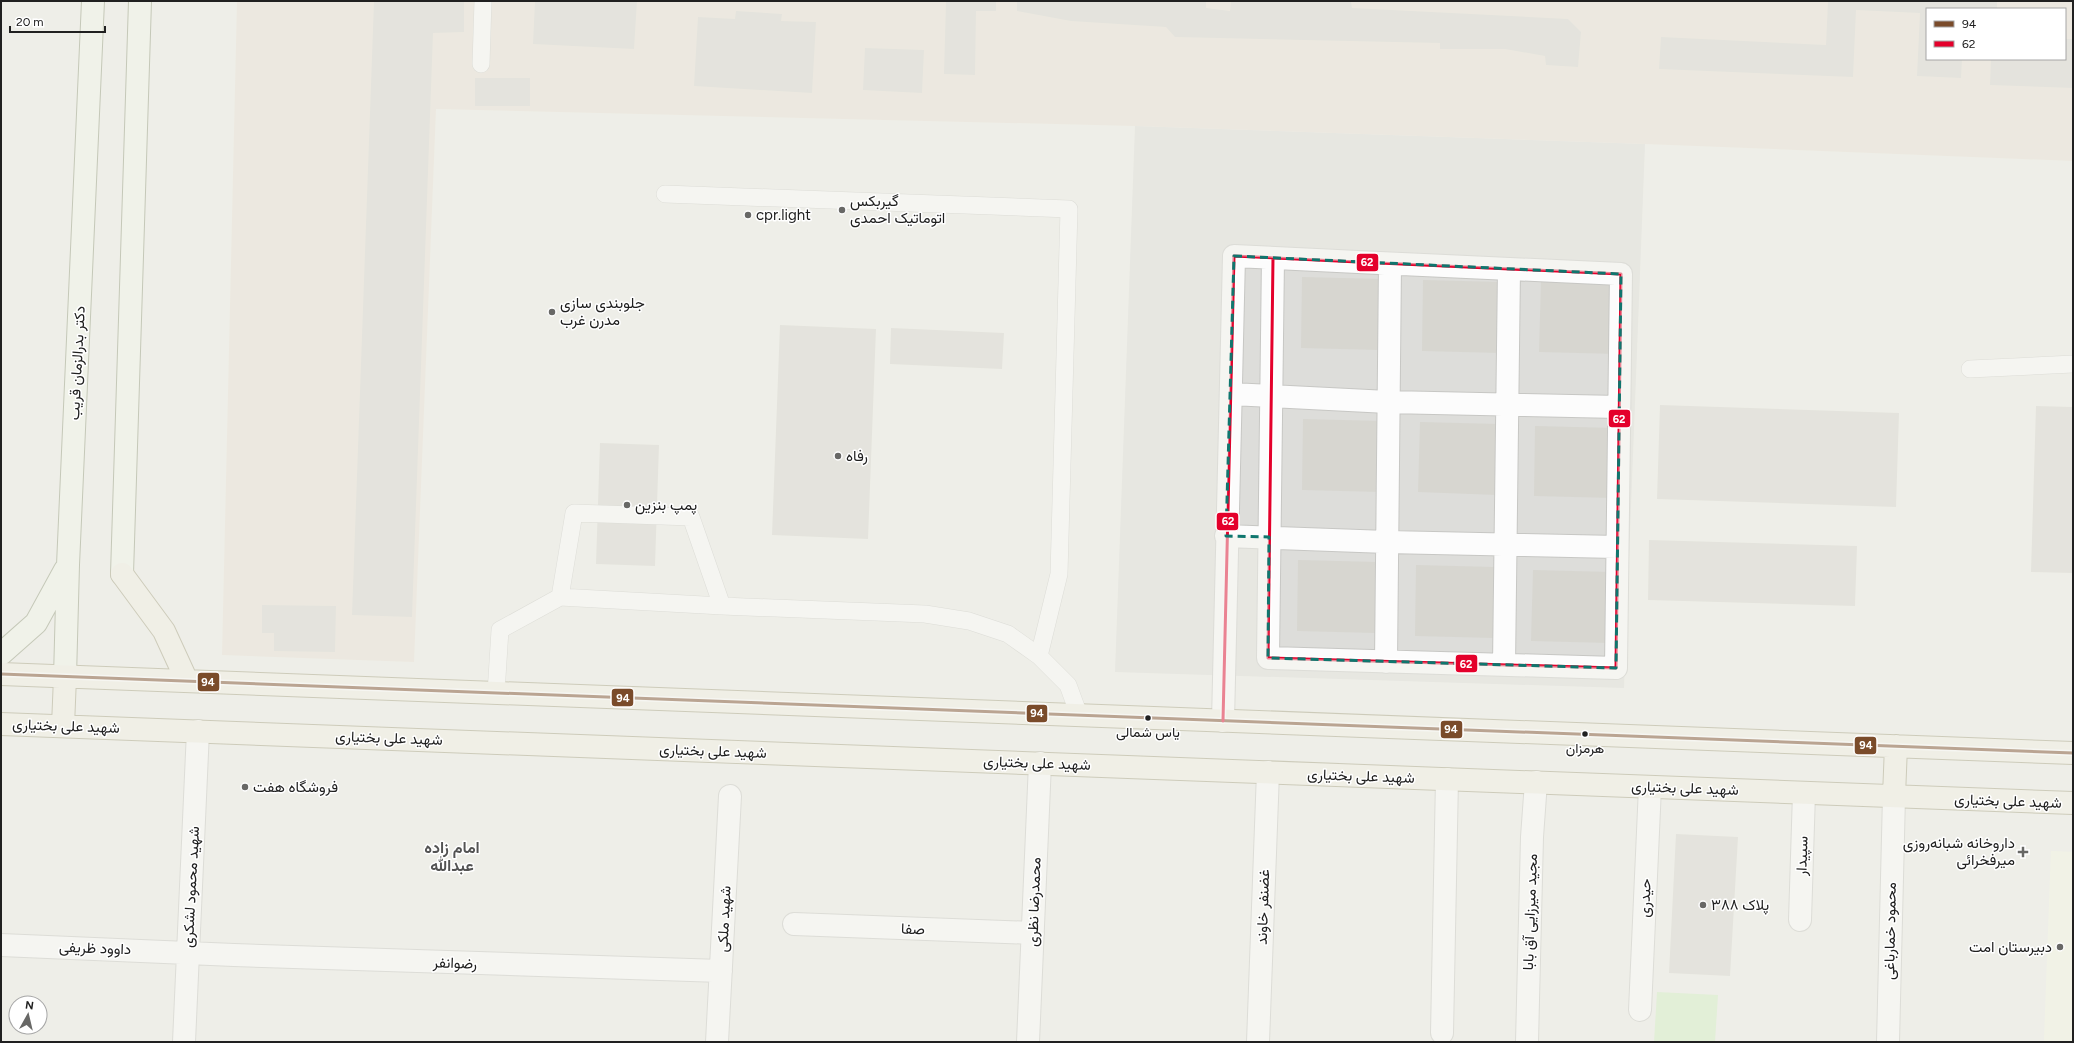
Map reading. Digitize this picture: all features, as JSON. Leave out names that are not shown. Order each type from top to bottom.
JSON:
[{"type":"main road","name":"دکتر بدرالزمان قریب","points":[[63,726],[68,565],[93,1]]},
{"type":"main road","points":[[140,1],[122,574],[164,630],[187,681]]},
{"type":"main road","points":[[1,654],[36,623],[68,565]]},
{"type":"main road","points":[[1,674],[2073,753]]},
{"type":"main road","name":"شهید علی بختیاری","points":[[1,724],[2073,803]]},
{"type":"main road","points":[[1894,796],[1896,746]]},
{"type":"street","points":[[1223,721],[1226,536],[1234,256],[1621,274],[1616,668],[1268,658],[1273,258]]},
{"type":"street","points":[[1386,662],[1390,264]]},
{"type":"street","points":[[1504,665],[1508,269]]},
{"type":"street","points":[[1231,394],[1388,402],[1619,407]]},
{"type":"street","points":[[1226,536],[1387,542],[1617,547]]},
{"type":"street","name":"شهید محمود لشکری","points":[[184,1042],[198,731]]},
{"type":"street","name":"محمدرضا نظری","points":[[1028,1042],[1040,763]]},
{"type":"street","name":"غضنفر خاوند","points":[[1258,1042],[1268,772]]},
{"type":"street","points":[[1442,1033],[1447,779]]},
{"type":"street","name":"مجید میرزایی آق بابا","points":[[1527,1042],[1532,837],[1536,782]]},
{"type":"street","name":"حیدری","points":[[1640,1010],[1650,786]]},
{"type":"street","name":"سپیدار","points":[[1800,920],[1804,793]]},
{"type":"street","name":"شهید ملکی","points":[[717,1042],[730,796]]},
{"type":"street","name":"محمود خمارباغی","points":[[1888,1042],[1894,796]]},
{"type":"street","name":"صفا","points":[[794,924],[1033,933]]},
{"type":"street","name":"داوود ظریفی","points":[[1,945],[188,952]]},
{"type":"street","name":"رضوانفر","points":[[188,952],[242,956],[721,971]]},
{"type":"lane","points":[[481,64],[483,1]]},
{"type":"lane","points":[[665,194],[1069,209],[1059,574],[1039,656]]},
{"type":"lane","points":[[1970,369],[2073,364]]},
{"type":"lane","points":[[560,597],[574,513],[691,517],[722,606]]},
{"type":"lane","points":[[496,693],[500,630],[560,597],[722,606],[925,614],[969,621],[1008,634],[1039,656],[1068,685],[1079,715]]},
{"type":"highlighted area","points":[[1234,256],[1621,274],[1616,668],[1268,658],[1269,537],[1226,536]]},
{"type":"shaded area","points":[[237,1],[2073,1],[2073,161],[1135,126],[436,109],[414,662],[222,655]]},
{"type":"shaded area","points":[[1135,126],[1645,144],[1624,688],[1115,672]]},
{"type":"shaded area","name":"دبیرستان امت","points":[[2051,851],[2073,852],[2073,1042],[2044,1042]]},
{"type":"green space","points":[[1657,992],[1718,995],[1715,1042],[1654,1042]]},
{"type":"building","points":[[374,1],[464,1],[464,32],[433,33],[412,617],[352,615]]},
{"type":"building","points":[[535,1],[637,1],[634,49],[533,44]]},
{"type":"building","points":[[946,1],[996,1],[996,11],[976,11],[975,75],[944,74]]},
{"type":"building","points":[[1017,1],[1206,1],[1206,8],[1230,11],[1231,1],[1351,2],[1352,8],[1568,19],[1581,32],[1578,67],[1546,65],[1545,56],[1505,49],[1440,49],[1440,43],[1175,37],[1166,27],[1071,21],[1017,11]]},
{"type":"building","points":[[1828,1],[1997,1],[1997,8],[1926,8],[1926,60],[1962,60],[1961,78],[1917,76],[1920,13],[1856,10],[1853,77],[1659,69],[1661,37],[1826,45]]},
{"type":"building","points":[[736,11],[782,14],[781,21],[816,22],[812,93],[694,86],[698,17],[735,19]]},
{"type":"building","points":[[2066,39],[2073,39],[2073,88],[1990,85],[1991,60],[2066,60]]},
{"type":"building","points":[[865,48],[924,50],[922,93],[863,90]]},
{"type":"building","points":[[475,78],[530,78],[530,106],[475,106]]},
{"type":"building","points":[[1302,277],[1382,279],[1380,350],[1301,348]]},
{"type":"building","points":[[1423,280],[1502,282],[1501,353],[1422,351]]},
{"type":"building","points":[[1541,281],[1620,283],[1618,354],[1539,352]]},
{"type":"building","points":[[780,325],[876,329],[868,539],[772,535]]},
{"type":"building","points":[[891,328],[1004,333],[1002,369],[890,364]]},
{"type":"building","points":[[1660,405],[1899,413],[1896,507],[1657,499]]},
{"type":"building","points":[[2036,406],[2073,407],[2073,573],[2031,572]]},
{"type":"building","points":[[1303,419],[1382,421],[1381,492],[1302,490]]},
{"type":"building","points":[[1420,422],[1499,424],[1497,495],[1418,492]]},
{"type":"building","points":[[1535,426],[1615,428],[1613,498],[1534,496]]},
{"type":"building","name":"پمپ بنزین","points":[[600,443],[659,445],[655,566],[596,564]]},
{"type":"building","points":[[1649,540],[1857,546],[1855,606],[1648,600]]},
{"type":"building","points":[[1298,560],[1378,562],[1376,633],[1297,631]]},
{"type":"building","points":[[1416,565],[1495,567],[1494,638],[1415,636]]},
{"type":"building","points":[[1533,570],[1612,572],[1610,643],[1531,641]]},
{"type":"building","points":[[262,605],[336,606],[335,652],[274,651],[274,633],[262,633]]},
{"type":"building","name":"پلاک ۳۸۸","points":[[1676,834],[1738,837],[1730,976],[1669,973]]},
{"type":"transit line","name":"62","points":[[1223,721],[1234,256],[1621,274],[1616,668],[1268,658],[1273,258]]},
{"type":"transit line","name":"94","points":[[1,674],[2073,753]]},
{"type":"place","name":"گیربکس اتوماتیک احمدی","points":[[842,210]]},
{"type":"place","name":"cpr.light","points":[[748,215]]},
{"type":"place","name":"جلوبندی سازی مدرن غرب","points":[[552,312]]},
{"type":"place","name":"رفاه","points":[[838,456]]},
{"type":"place","name":"پمپ بنزین","points":[[627,505]]},
{"type":"place","name":"یاس شمالی","points":[[1148,718]]},
{"type":"place","name":"هرمزان","points":[[1585,734]]},
{"type":"place","name":"فروشگاه هفت","points":[[245,787]]},
{"type":"place","name":"داروخانه شبانه‌روزی میرفخرائی","points":[[2023,852]]},
{"type":"place","name":"پلاک ۳۸۸","points":[[1703,905]]},
{"type":"place","name":"دبیرستان امت","points":[[2060,947]]},
{"type":"district","name":"امام زاده عبدالله","points":[[452,856]]}]
